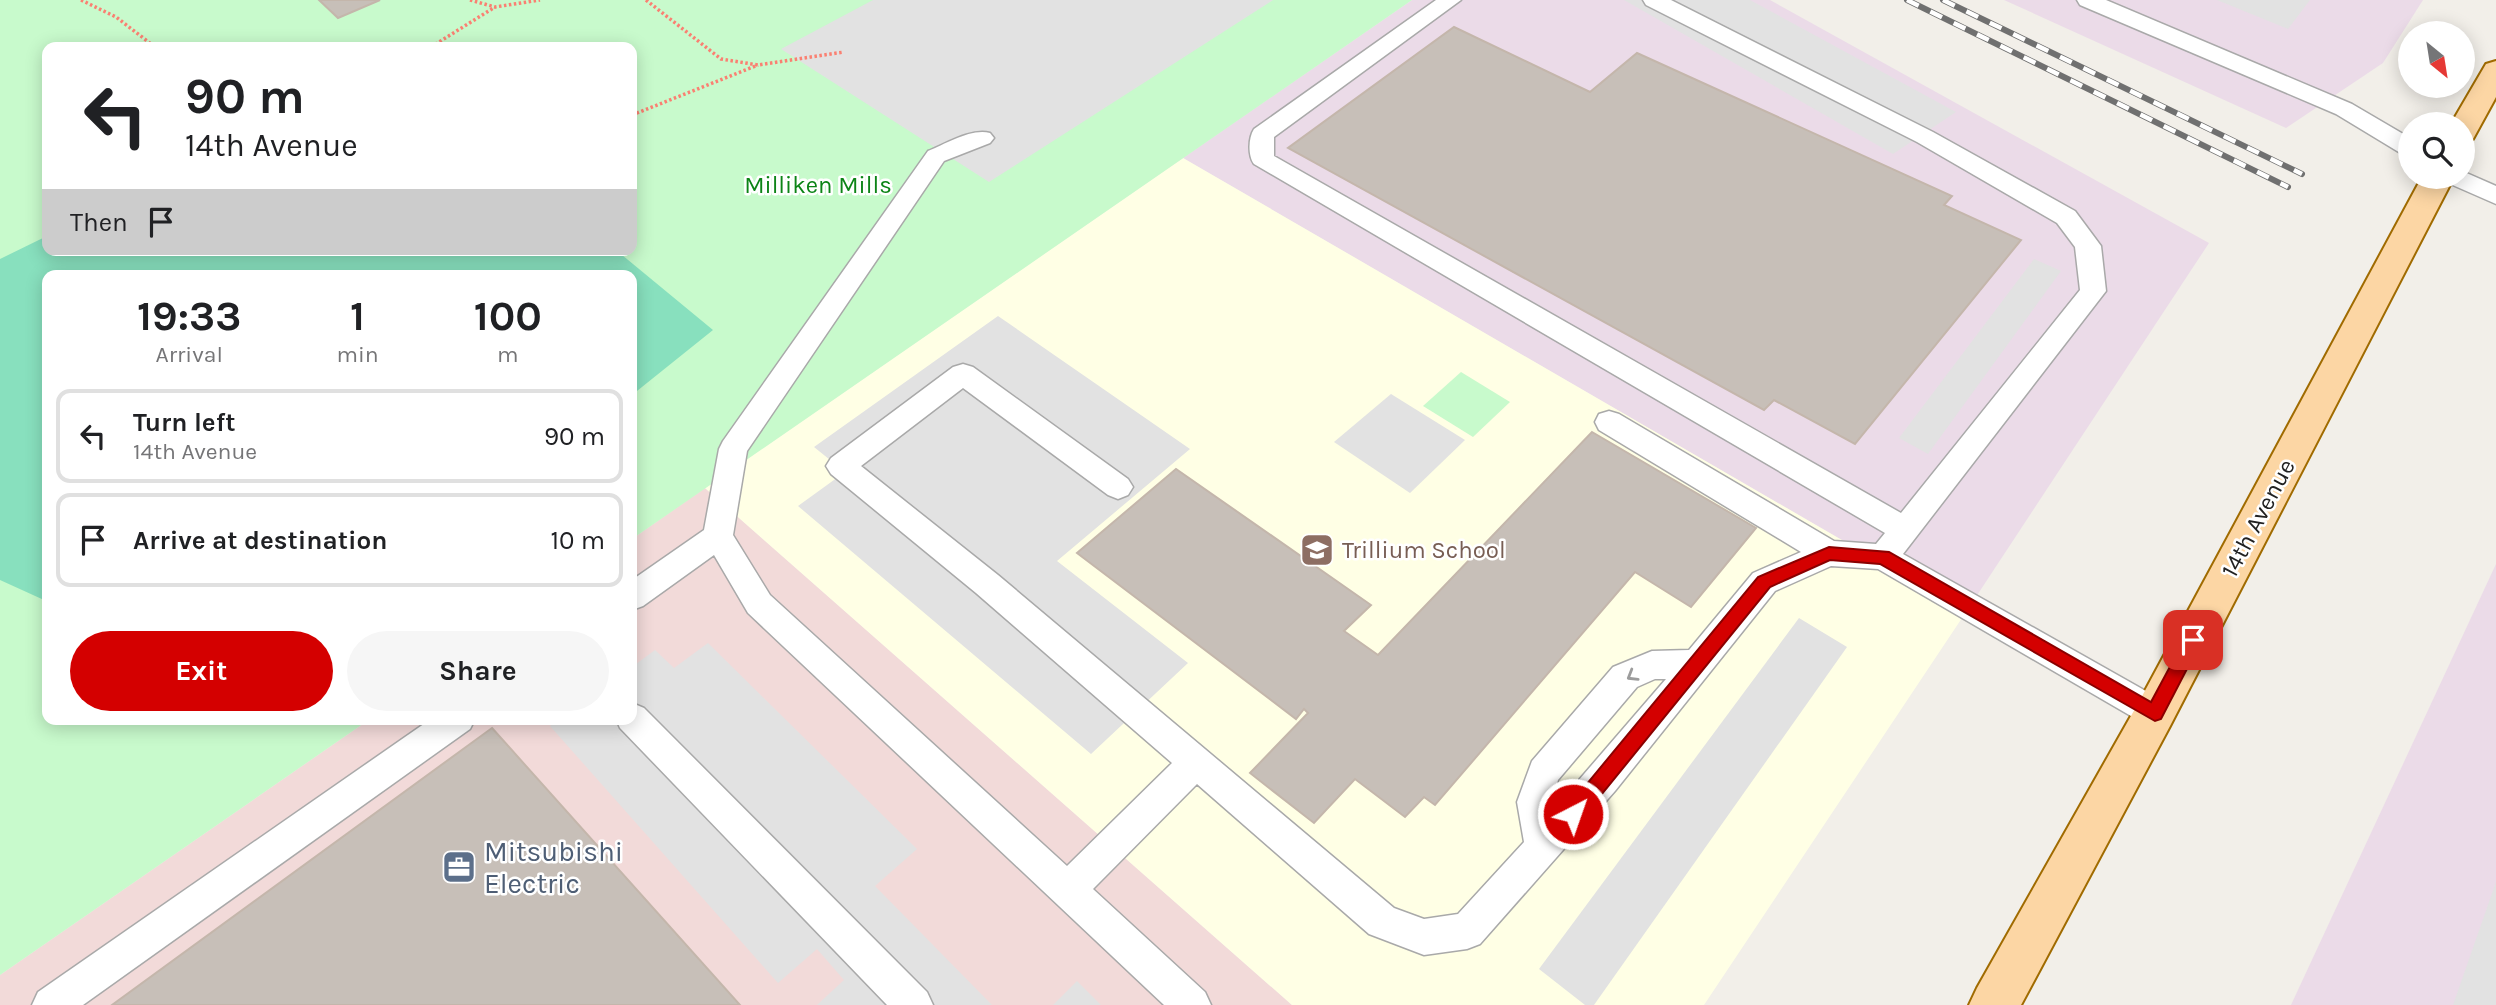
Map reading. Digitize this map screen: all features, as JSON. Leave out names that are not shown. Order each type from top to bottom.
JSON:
[{"type":"main road","points":[[2473,112],[2496,70]]},
{"type":"main road","name":"14th Avenue","points":[[1994,1005],[2155,713],[2432,189]]},
{"type":"lane","points":[[1450,0],[1262,134],[1262,159],[1905,530]]},
{"type":"lane","points":[[1654,0],[1925,137],[2066,217],[2088,246],[2093,292],[1883,557]]},
{"type":"lane","points":[[2088,0],[2344,109],[2398,142]]},
{"type":"lane","points":[[982,138],[936,156],[733,449],[718,536],[759,604],[1192,1005]]},
{"type":"lane","points":[[2475,186],[2496,196]]},
{"type":"lane","points":[[1118,487],[963,374],[841,466],[987,584],[1382,921],[1424,937],[1467,931],[1604,780],[1764,582],[1829,554],[1883,557],[2155,713]]},
{"type":"lane","points":[[1609,422],[1829,554]]},
{"type":"lane","points":[[637,593],[718,536]]},
{"type":"lane","points":[[1543,848],[1534,802],[1544,772],[1625,677],[1652,665],[1698,664]]},
{"type":"lane","points":[[637,723],[914,1005]]},
{"type":"lane","points":[[51,1005],[449,725]]},
{"type":"lane","points":[[1068,890],[1196,762]]},
{"type":"path","points":[[81,0],[116,17],[148,42]]},
{"type":"path","points":[[470,0],[495,6],[540,0]]},
{"type":"path","points":[[646,0],[722,59],[758,65]]},
{"type":"path","points":[[439,42],[495,6]]},
{"type":"path","points":[[637,113],[758,65],[844,52]]},
{"type":"shaded area","points":[[873,0],[1273,0],[989,182],[781,49]]},
{"type":"shaded area","points":[[1412,0],[1770,0],[2209,243],[1966,612],[1183,158]]},
{"type":"shaded area","points":[[1624,0],[1750,0],[1956,112],[1893,154]]},
{"type":"shaded area","points":[[2004,0],[2423,0],[2410,21],[2398,21],[2398,39],[2383,63],[2286,128]]},
{"type":"shaded area","points":[[2217,0],[2310,0],[2288,29]]},
{"type":"shaded area","name":"Trillium School","points":[[1183,158],[1966,612],[1704,1005],[1292,1005],[705,488]]},
{"type":"shaded area","points":[[2034,259],[2061,271],[1928,454],[1899,438]]},
{"type":"shaded area","points":[[998,316],[1190,449],[1057,561],[1188,663],[1091,754],[798,506],[845,472],[814,447]]},
{"type":"shaded area","points":[[1391,394],[1465,440],[1410,493],[1334,442]]},
{"type":"shaded area","points":[[705,488],[1292,1005],[0,1005],[0,975],[361,725],[637,725],[637,536]]},
{"type":"shaded area","points":[[2496,564],[2496,1005],[2291,1005]]},
{"type":"shaded area","points":[[1799,618],[1847,647],[1594,1005],[1585,1005],[1539,969]]},
{"type":"shaded area","points":[[708,643],[917,849],[875,886],[992,1005],[817,1005],[844,980],[817,949],[778,983],[550,726],[637,725],[637,663],[655,650],[674,668]]},
{"type":"shaded area","points":[[2496,882],[2496,1005],[2453,1005]]},
{"type":"shaded area","points":[[1077,981],[1101,1005],[1053,1005]]},
{"type":"green space","name":"Milliken Mills","points":[[0,0],[1412,0],[637,536],[637,270],[42,270],[42,725],[361,725],[0,975]]},
{"type":"green space","points":[[42,238],[42,256],[623,256],[713,330],[637,391],[637,270],[42,270],[42,599],[0,580],[0,259]]},
{"type":"green space","points":[[1461,372],[1510,402],[1473,437],[1423,406]]},
{"type":"building","points":[[319,0],[380,0],[338,18]]},
{"type":"building","points":[[1454,27],[1590,92],[1637,53],[1952,196],[1944,205],[2021,240],[1855,444],[1774,400],[1764,410],[1288,148]]},
{"type":"building","points":[[1592,432],[1756,528],[1691,607],[1635,572],[1435,805],[1424,797],[1405,817],[1355,779],[1314,823],[1250,773],[1308,713],[1304,709],[1296,719],[1077,553],[1176,469],[1371,605],[1344,631],[1378,655]]},
{"type":"building","name":"Mitsubishi Electric","points":[[492,728],[740,1005],[112,1005]]},
{"type":"railway","points":[[1907,0],[2288,187]]},
{"type":"railway","points":[[1943,0],[2302,174]]},
{"type":"place","name":"Trillium School","points":[[1317,550]]},
{"type":"place","name":"Mitsubishi Electric","points":[[459,867]]},
{"type":"route","points":[[1573,814],[1604,780],[1764,582],[1829,554],[1883,557],[1983,617],[2155,713],[2193,640]]}]
